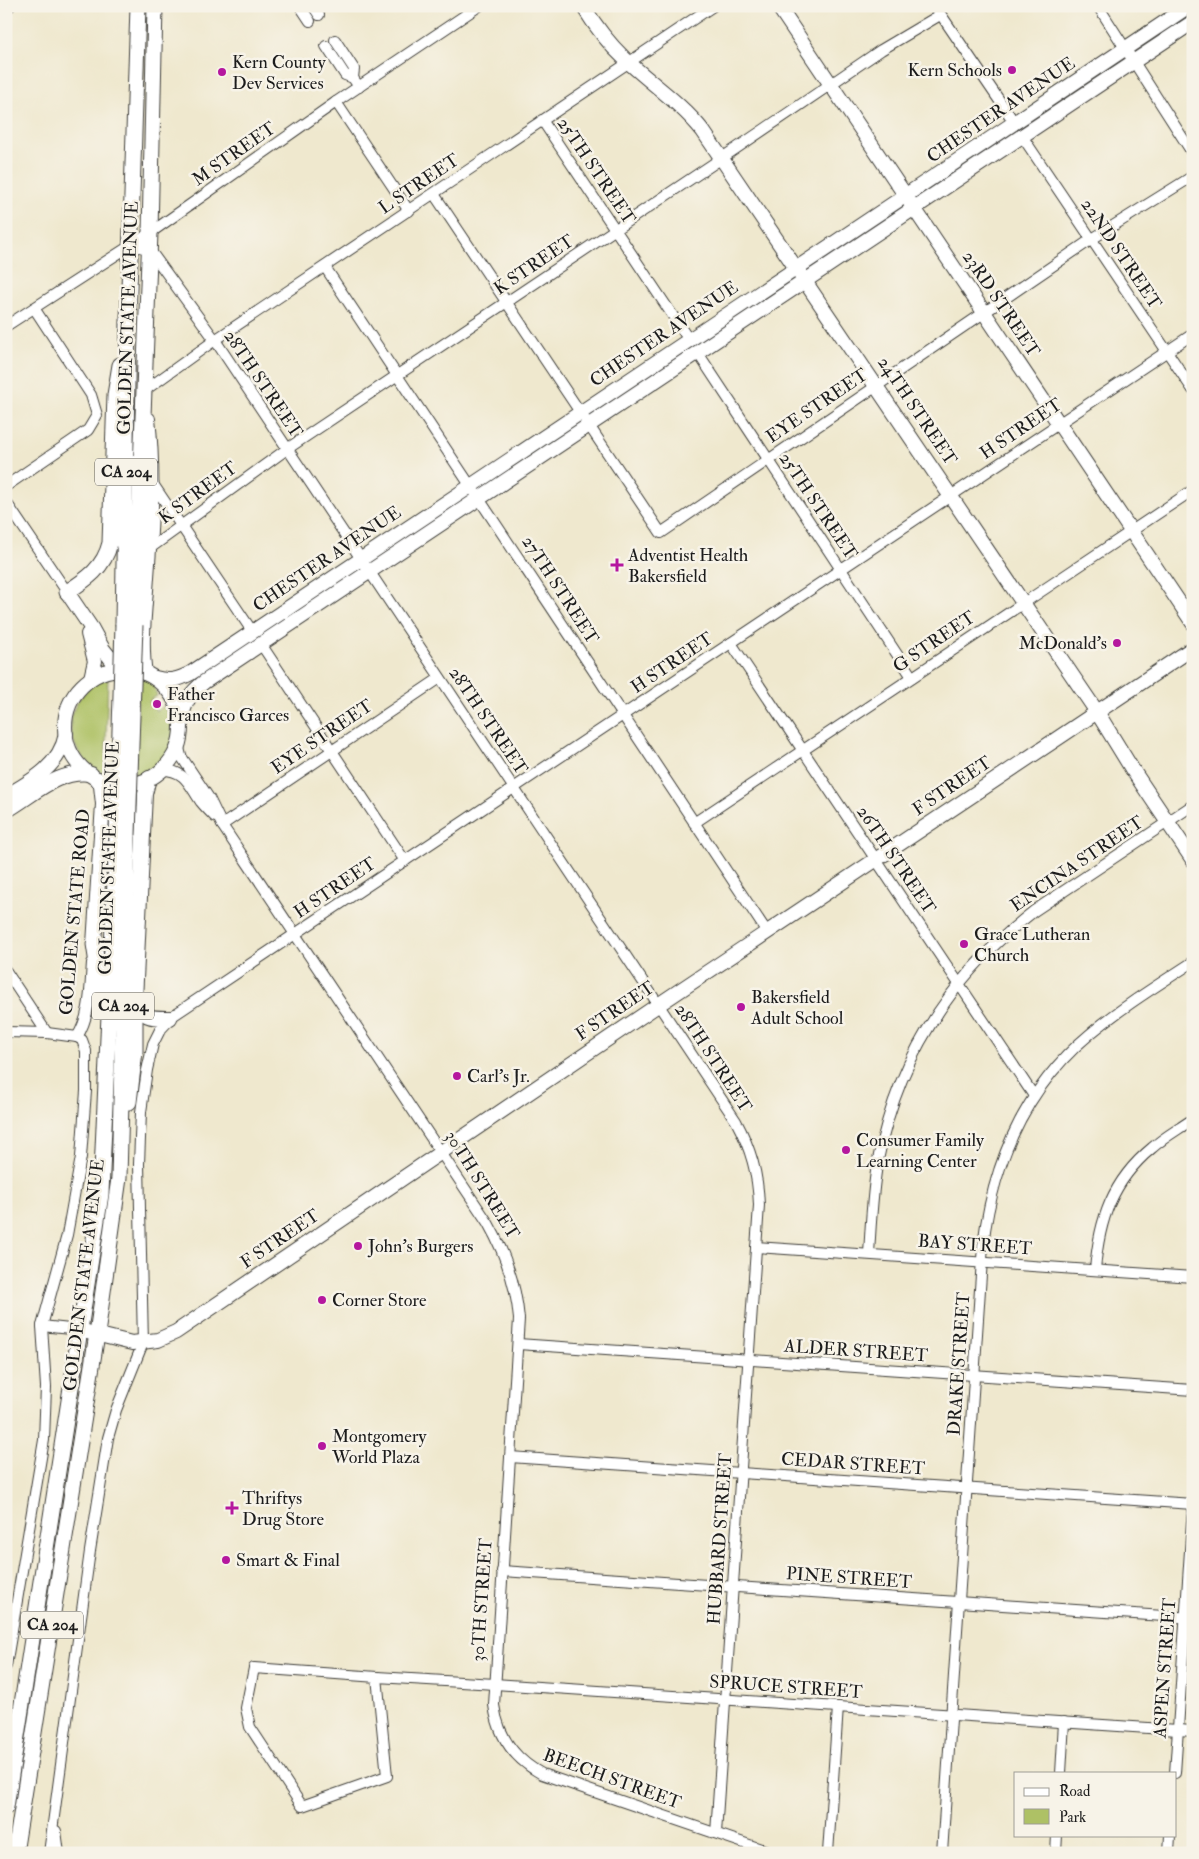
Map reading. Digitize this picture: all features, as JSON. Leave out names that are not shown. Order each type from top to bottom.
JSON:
[{"type":"highway","name":"GOLDEN STATE AVENUE","points":[[16,1853],[97,1334],[119,1178],[123,836],[129,624],[128,321],[138,6]]},
{"type":"highway","points":[[148,6],[147,38],[154,61]]},
{"type":"highway","name":"GOLDEN STATE AVENUE","points":[[129,624],[144,391],[155,6]]},
{"type":"highway","points":[[67,592],[96,571],[108,553],[110,543],[115,395],[128,321]]},
{"type":"highway","name":"GOLDEN STATE AVENUE","points":[[6,1807],[101,1194],[105,1092],[123,836]]},
{"type":"highway","points":[[94,944],[99,977],[105,1092]]},
{"type":"highway","points":[[119,1178],[135,1051],[136,1000]]},
{"type":"main road","name":"24TH STREET","points":[[583,6],[599,29],[629,62],[690,115],[722,158],[1097,712],[1193,860]]},
{"type":"main road","name":"23RD STREET","points":[[778,6],[1193,623]]},
{"type":"main road","name":"CHESTER AVENUE","points":[[150,675],[170,681],[183,677],[1190,6]]},
{"type":"main road","name":"CHESTER AVENUE","points":[[181,721],[183,708],[194,690],[260,644],[1193,22]]},
{"type":"main road","points":[[698,353],[729,322],[732,312]]},
{"type":"main road","points":[[144,391],[152,453],[143,647],[150,675]]},
{"type":"main road","points":[[67,592],[119,669]]},
{"type":"main road","points":[[81,614],[94,652],[95,667],[91,678]]},
{"type":"main road","name":"F STREET","points":[[80,1330],[132,1343],[158,1340],[176,1332],[442,1153],[658,1004],[1193,648]]},
{"type":"main road","points":[[6,811],[58,778],[75,773],[119,784],[139,782],[162,770],[172,758],[178,744],[181,721],[179,710],[170,692],[150,675],[136,670],[119,669],[100,673],[91,678],[79,690],[70,704],[65,723],[66,733],[74,756],[81,766],[94,777]]},
{"type":"main road","points":[[6,796],[51,765],[62,749],[66,733]]},
{"type":"main road","name":"GOLDEN STATE ROAD","points":[[94,777],[101,786],[103,804],[94,944]]},
{"type":"main road","points":[[149,778],[145,794],[136,1000],[140,1012],[151,1017],[170,1018]]},
{"type":"street","points":[[6,9],[10,6]]},
{"type":"street","points":[[300,6],[310,21]]},
{"type":"street","name":"M STREET","points":[[6,326],[150,233],[336,102],[356,82],[466,10],[480,6]]},
{"type":"street","name":"L STREET","points":[[144,391],[215,340],[713,6]]},
{"type":"street","points":[[1098,6],[1193,154]]},
{"type":"street","points":[[938,10],[1014,122]]},
{"type":"street","name":"K STREET","points":[[149,549],[287,449],[893,42],[919,29],[938,10]]},
{"type":"street","points":[[336,40],[354,69],[356,82]]},
{"type":"street","points":[[326,46],[345,75],[356,82]]},
{"type":"street","points":[[336,102],[409,211]]},
{"type":"street","name":"25TH STREET","points":[[542,120],[689,340]]},
{"type":"street","name":"22ND STREET","points":[[1022,136],[1193,390]]},
{"type":"street","name":"EYE STREET","points":[[589,426],[661,533],[1092,239],[1193,176]]},
{"type":"street","points":[[434,194],[589,426]]},
{"type":"street","points":[[130,245],[149,249]]},
{"type":"street","name":"28TH STREET","points":[[149,249],[215,340],[736,1121],[746,1139],[756,1171],[758,1189],[756,1247]]},
{"type":"street","name":"27TH STREET","points":[[325,267],[767,932]]},
{"type":"street","points":[[6,486],[88,430],[97,415],[91,395],[34,308]]},
{"type":"street","name":"H STREET","points":[[170,1018],[1193,334]]},
{"type":"street","name":"25TH STREET","points":[[698,353],[912,677]]},
{"type":"street","points":[[151,480],[252,631]]},
{"type":"street","name":"G STREET","points":[[694,823],[802,749],[1193,490]]},
{"type":"street","points":[[6,502],[67,592]]},
{"type":"street","name":"26TH STREET","points":[[731,643],[1034,1096]]},
{"type":"street","points":[[260,644],[405,861]]},
{"type":"street","name":"EYE STREET","points":[[222,825],[440,678]]},
{"type":"street","name":"30TH STREET","points":[[178,744],[181,756],[209,798],[222,825],[488,1223],[498,1242],[515,1286],[518,1302],[518,1344],[495,1684]]},
{"type":"street","name":"30TH STREET","points":[[162,770],[170,770],[181,774],[202,803],[222,825]]},
{"type":"street","name":"ENCINA STREET","points":[[869,1254],[878,1161],[891,1108],[900,1082],[924,1033],[958,983],[992,946],[1034,911],[1193,805]]},
{"type":"street","name":"GOLDEN STATE ROAD","points":[[6,1666],[44,1440],[46,1387],[42,1326],[67,1234],[81,1157],[86,1091],[86,1051],[82,1040],[77,1037],[84,1026],[87,1013],[94,944]]},
{"type":"street","name":"DRAKE STREET","points":[[942,1853],[982,1262],[986,1218],[996,1176],[1011,1136],[1034,1096],[1052,1072],[1089,1034],[1193,962]]},
{"type":"street","points":[[6,972],[47,1033]]},
{"type":"street","points":[[49,1853],[90,1545],[108,1438],[116,1410],[143,1343],[139,1164],[141,1112],[153,1044],[170,1018]]},
{"type":"street","points":[[6,1032],[47,1033],[77,1037]]},
{"type":"street","points":[[1095,1270],[1099,1232],[1104,1214],[1117,1187],[1146,1152],[1193,1119]]},
{"type":"street","name":"BAY STREET","points":[[756,1247],[1193,1276]]},
{"type":"street","name":"HUBBARD STREET","points":[[716,1833],[756,1247]]},
{"type":"street","name":"F STREET","points":[[42,1326],[80,1330]]},
{"type":"street","name":"ALDER STREET","points":[[518,1344],[1193,1390]]},
{"type":"street","name":"CEDAR STREET","points":[[510,1457],[1193,1505]]},
{"type":"street","name":"ASPEN STREET","points":[[1175,1772],[1189,1617],[1193,1505]]},
{"type":"street","name":"PINE STREET","points":[[502,1570],[1189,1617]]},
{"type":"street","name":"SPRUCE STREET","points":[[377,1677],[387,1776],[302,1806],[250,1727],[246,1708],[254,1668],[1193,1731]]},
{"type":"street","name":"BEECH STREET","points":[[495,1684],[494,1705],[500,1730],[512,1752],[531,1768],[542,1774],[773,1853]]},
{"type":"street","points":[[828,1853],[838,1707]]},
{"type":"street","points":[[1061,1772],[1064,1722]]},
{"type":"street","points":[[54,1822],[59,1853]]},
{"type":"street","points":[[1056,1853],[1057,1836]]},
{"type":"street","points":[[1169,1853],[1170,1836]]},
{"type":"green space","points":[[108,677],[105,775],[90,765],[79,752],[73,739],[71,724],[73,710],[80,697],[92,686]]},
{"type":"green space","points":[[139,677],[153,682],[157,696],[149,701],[156,711],[164,706],[175,714],[176,725],[175,735],[168,754],[154,769],[145,775],[134,778]]},
{"type":"place","name":"Kern Schools","points":[[1012,70]]},
{"type":"place","name":"Kern County Dev Services","points":[[222,72]]},
{"type":"place","name":"Adventist Health Bakersfield","points":[[617,565]]},
{"type":"place","name":"McDonald's","points":[[1117,643]]},
{"type":"place","name":"Father Francisco Garces","points":[[157,704]]},
{"type":"place","name":"Grace Lutheran Church","points":[[964,944]]},
{"type":"place","name":"Bakersfield Adult School","points":[[741,1007]]},
{"type":"place","name":"Carl's Jr.","points":[[457,1076]]},
{"type":"place","name":"Consumer Family Learning Center","points":[[846,1150]]},
{"type":"place","name":"John's Burgers","points":[[358,1246]]},
{"type":"place","name":"Corner Store","points":[[322,1300]]},
{"type":"place","name":"Montgomery World Plaza","points":[[322,1446]]},
{"type":"place","name":"Thriftys Drug Store","points":[[232,1508]]},
{"type":"place","name":"Smart & Final","points":[[226,1560]]}]
